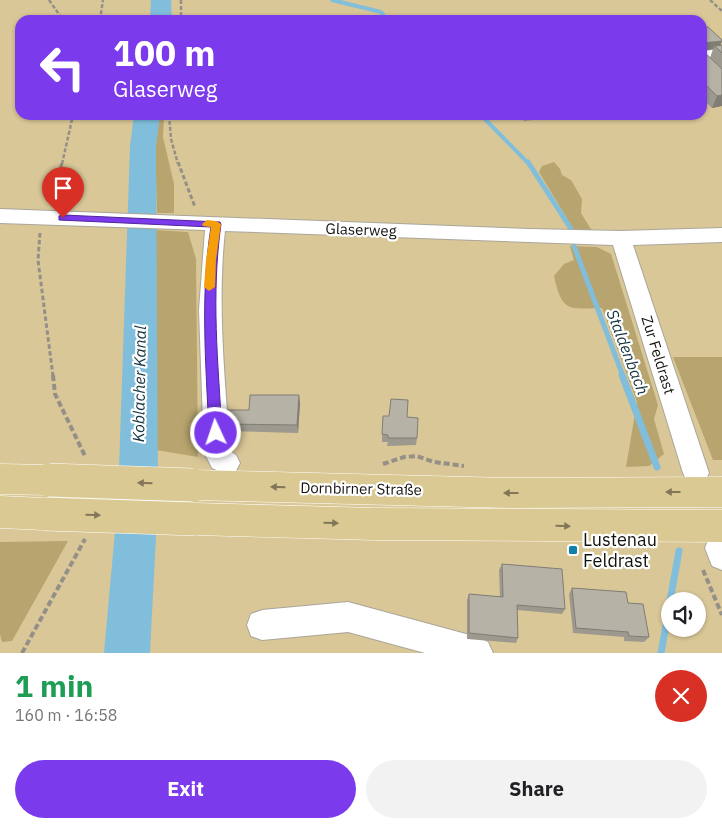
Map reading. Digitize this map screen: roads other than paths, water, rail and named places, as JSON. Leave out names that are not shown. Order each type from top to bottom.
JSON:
[{"type":"main road","name":"Dornbirner Straße","points":[[0,478],[509,493],[722,492]]},
{"type":"main road","points":[[0,512],[375,524],[716,548]]},
{"type":"street","points":[[707,56],[722,54]]},
{"type":"street","points":[[707,66],[714,72]]},
{"type":"street","name":"Glaserweg","points":[[0,216],[529,236],[621,238],[722,235]]},
{"type":"street","points":[[200,224],[211,260],[209,302],[217,452],[221,460],[226,463]]},
{"type":"street","name":"Zur Feldrast","points":[[621,238],[696,473]]},
{"type":"street","points":[[262,625],[348,617],[477,653]]},
{"type":"waterway","name":"Koblacher Kanal","points":[[161,0],[161,15]]},
{"type":"waterway","name":"Staldenbach","points":[[332,0],[381,12],[383,15]]},
{"type":"waterway","name":"Koblacher Kanal","points":[[127,653],[138,498],[143,146],[146,120]]},
{"type":"waterway","name":"Staldenbach","points":[[486,120],[529,164]]},
{"type":"waterway","name":"Staldenbach","points":[[528,162],[571,229]]},
{"type":"waterway","name":"Staldenbach","points":[[574,246],[623,376]]},
{"type":"waterway","name":"Staldenbach","points":[[622,375],[657,467]]},
{"type":"waterway","name":"Staldenbach","points":[[672,592],[679,551]]},
{"type":"waterway","name":"Staldenbach","points":[[661,653],[664,637]]},
{"type":"place","name":"Lustenau Feldrast","points":[[573,550]]}]
